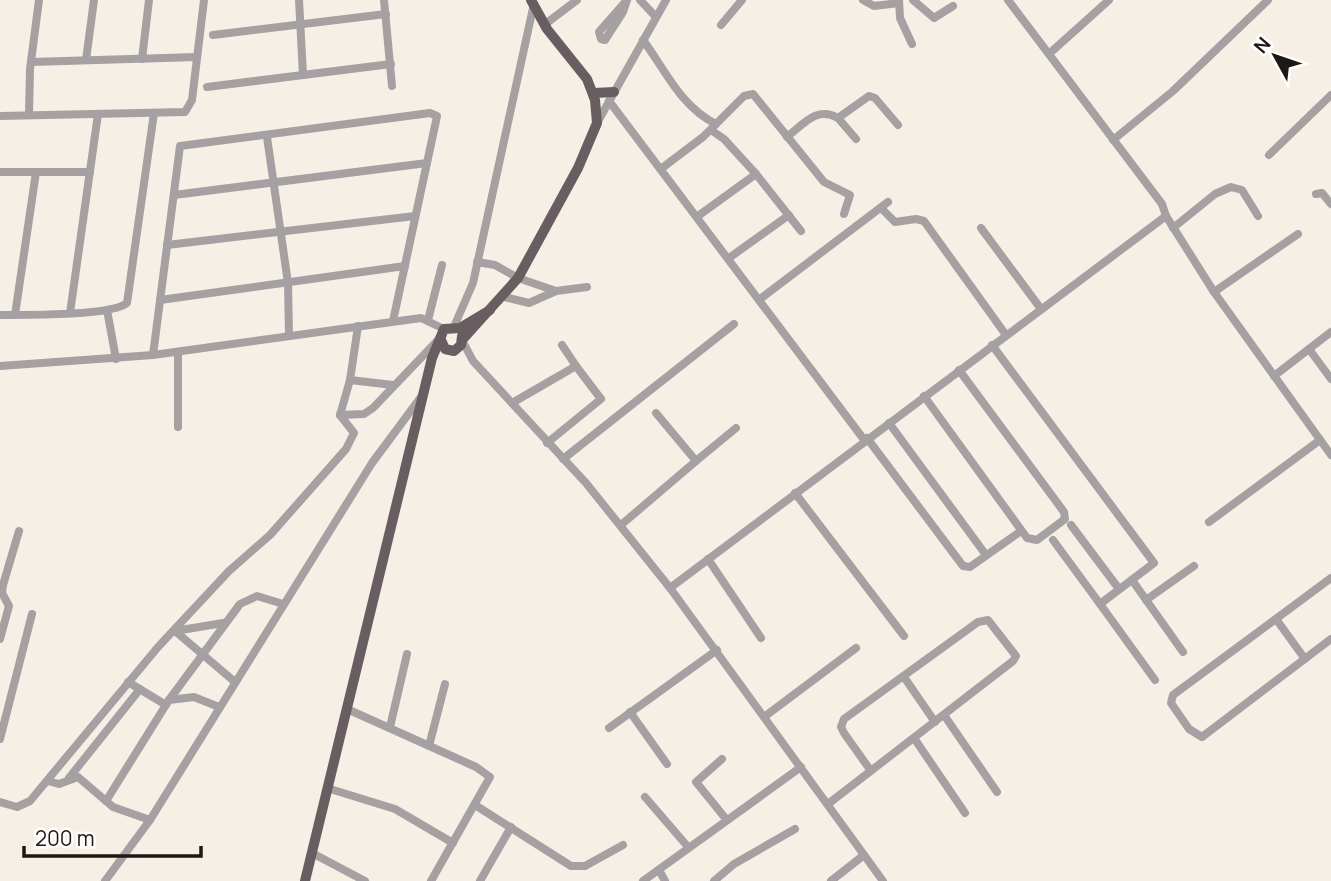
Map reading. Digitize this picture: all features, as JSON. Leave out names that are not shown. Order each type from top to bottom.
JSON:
[{"type":"main road","points":[[429,371],[437,359],[463,341],[518,278],[578,168],[597,122],[594,93],[583,74],[544,25],[532,4]]},
{"type":"main road","points":[[594,93],[611,96]]},
{"type":"main road","points":[[305,881],[429,371],[447,333],[490,310]]},
{"type":"main road","points":[[447,333],[463,341]]},
{"type":"main road","points":[[447,333],[445,349],[452,351]]},
{"type":"street","points":[[29,115],[31,62],[39,0]]},
{"type":"street","points":[[86,60],[94,0]]},
{"type":"street","points":[[142,59],[149,0]]},
{"type":"street","points":[[0,116],[181,113],[187,110],[192,100],[204,0]]},
{"type":"street","points":[[299,0],[303,75]]},
{"type":"street","points":[[384,0],[393,86]]},
{"type":"street","points":[[544,25],[577,0]]},
{"type":"street","points":[[627,0],[606,40],[601,39],[599,32],[627,0]]},
{"type":"street","points":[[640,0],[656,18]]},
{"type":"street","points":[[597,122],[666,0]]},
{"type":"street","points":[[721,25],[742,0]]},
{"type":"street","points":[[863,0],[874,5],[899,1],[900,18],[912,44]]},
{"type":"street","points":[[913,0],[934,18],[953,6]]},
{"type":"street","points":[[1008,0],[1162,204],[1173,228],[1214,292],[1331,455]]},
{"type":"street","points":[[1050,53],[1109,0]]},
{"type":"street","points":[[1113,141],[1173,91],[1268,0]]},
{"type":"street","points":[[340,415],[365,414],[447,333],[469,297],[532,4]]},
{"type":"street","points":[[213,35],[386,13]]},
{"type":"street","points":[[643,40],[668,73],[685,104],[713,127],[756,174],[801,231]]},
{"type":"street","points":[[31,62],[197,57]]},
{"type":"street","points":[[207,87],[391,64]]},
{"type":"street","points":[[662,167],[713,127],[744,96],[753,94],[824,182],[850,195],[844,214]]},
{"type":"street","points":[[1269,155],[1331,95]]},
{"type":"street","points":[[611,96],[729,258],[960,564],[970,567],[1021,531]]},
{"type":"street","points":[[838,118],[872,96],[898,125]]},
{"type":"street","points":[[0,315],[107,310],[121,307],[128,301],[154,113]]},
{"type":"street","points":[[153,355],[180,146],[430,113],[437,117],[393,321]]},
{"type":"street","points":[[787,137],[816,114],[827,113],[838,118],[856,139]]},
{"type":"street","points":[[70,313],[98,114]]},
{"type":"street","points":[[267,136],[288,283],[289,336]]},
{"type":"street","points":[[174,195],[426,163]]},
{"type":"street","points":[[15,315],[36,172]]},
{"type":"street","points":[[0,173],[90,172]]},
{"type":"street","points":[[698,216],[756,174]]},
{"type":"street","points":[[1173,228],[1221,190],[1231,187],[1242,190],[1258,216]]},
{"type":"street","points":[[1317,194],[1322,193],[1331,204]]},
{"type":"street","points":[[760,299],[884,205],[895,222],[916,219],[923,221],[1006,335]]},
{"type":"street","points":[[729,258],[789,215]]},
{"type":"street","points":[[167,245],[415,216]]},
{"type":"street","points":[[670,588],[1166,216]]},
{"type":"street","points":[[981,228],[1041,309]]},
{"type":"street","points":[[1214,292],[1298,234]]},
{"type":"street","points":[[477,262],[495,265],[518,278],[556,290]]},
{"type":"street","points":[[428,320],[442,265]]},
{"type":"street","points":[[160,300],[405,266]]},
{"type":"street","points":[[504,297],[528,303],[556,290],[587,287]]},
{"type":"street","points":[[107,310],[116,359]]},
{"type":"street","points":[[0,366],[153,355],[393,321],[428,320],[447,333]]},
{"type":"street","points":[[563,459],[734,324]]},
{"type":"street","points":[[340,415],[351,380],[358,326]]},
{"type":"street","points":[[1274,376],[1331,332]]},
{"type":"street","points":[[463,341],[474,361],[621,526],[670,588],[883,881]]},
{"type":"street","points":[[547,443],[601,399],[562,345]]},
{"type":"street","points":[[992,345],[1154,563],[1100,604]]},
{"type":"street","points":[[1309,349],[1331,379]]},
{"type":"street","points":[[452,351],[474,361]]},
{"type":"street","points":[[178,352],[178,426]]},
{"type":"street","points":[[512,403],[576,366]]},
{"type":"street","points":[[924,396],[1021,531],[1035,541],[1066,516],[959,370]]},
{"type":"street","points":[[351,380],[393,385]]},
{"type":"street","points":[[105,881],[150,820],[372,463],[422,397]]},
{"type":"street","points":[[656,413],[695,461]]},
{"type":"street","points":[[0,802],[21,806],[48,781],[128,682],[229,571],[270,535],[350,444],[354,433],[340,415]]},
{"type":"street","points":[[889,423],[986,555]]},
{"type":"street","points":[[621,526],[736,428]]},
{"type":"street","points":[[1209,522],[1320,440]]},
{"type":"street","points":[[795,493],[904,636]]},
{"type":"street","points":[[1072,525],[1119,589]]},
{"type":"street","points":[[0,639],[9,606],[2,593],[3,585],[19,531]]},
{"type":"street","points":[[1053,540],[1155,680]]},
{"type":"street","points":[[708,559],[761,638]]},
{"type":"street","points":[[1146,600],[1194,566]]},
{"type":"street","points":[[1331,578],[1173,695],[1171,703],[1189,729],[1197,736],[1205,736],[1331,639]]},
{"type":"street","points":[[1132,580],[1183,652]]},
{"type":"street","points":[[106,801],[167,702],[223,623],[247,598],[257,596],[283,604]]},
{"type":"street","points":[[0,739],[32,614]]},
{"type":"street","points":[[828,804],[935,722],[1013,661],[1016,656],[991,623],[983,619],[978,622],[842,722],[844,733],[871,771]]},
{"type":"street","points":[[1276,619],[1305,659]]},
{"type":"street","points":[[175,631],[223,623]]},
{"type":"street","points":[[175,631],[235,682]]},
{"type":"street","points":[[764,717],[856,648]]},
{"type":"street","points":[[609,728],[716,650]]},
{"type":"street","points":[[390,727],[407,654]]},
{"type":"street","points":[[904,677],[935,722]]},
{"type":"street","points":[[128,682],[167,702],[194,697],[219,708]]},
{"type":"street","points":[[429,746],[445,684]]},
{"type":"street","points":[[48,781],[59,784],[69,778],[140,689]]},
{"type":"street","points":[[347,709],[487,774],[489,781],[431,881]]},
{"type":"street","points":[[630,712],[667,764]]},
{"type":"street","points":[[944,715],[997,792]]},
{"type":"street","points":[[914,738],[965,813]]},
{"type":"street","points":[[722,759],[695,782],[726,819]]},
{"type":"street","points":[[643,881],[801,767]]},
{"type":"street","points":[[69,778],[78,777],[113,807],[150,820]]},
{"type":"street","points":[[327,788],[395,808],[453,843]]},
{"type":"street","points":[[645,797],[688,847]]},
{"type":"street","points":[[475,805],[571,866],[585,866],[623,845]]},
{"type":"street","points":[[480,881],[511,827]]},
{"type":"street","points":[[714,881],[734,864],[795,830]]},
{"type":"street","points":[[312,853],[365,881]]},
{"type":"street","points":[[831,881],[864,855]]},
{"type":"street","points":[[659,870],[665,881]]}]
